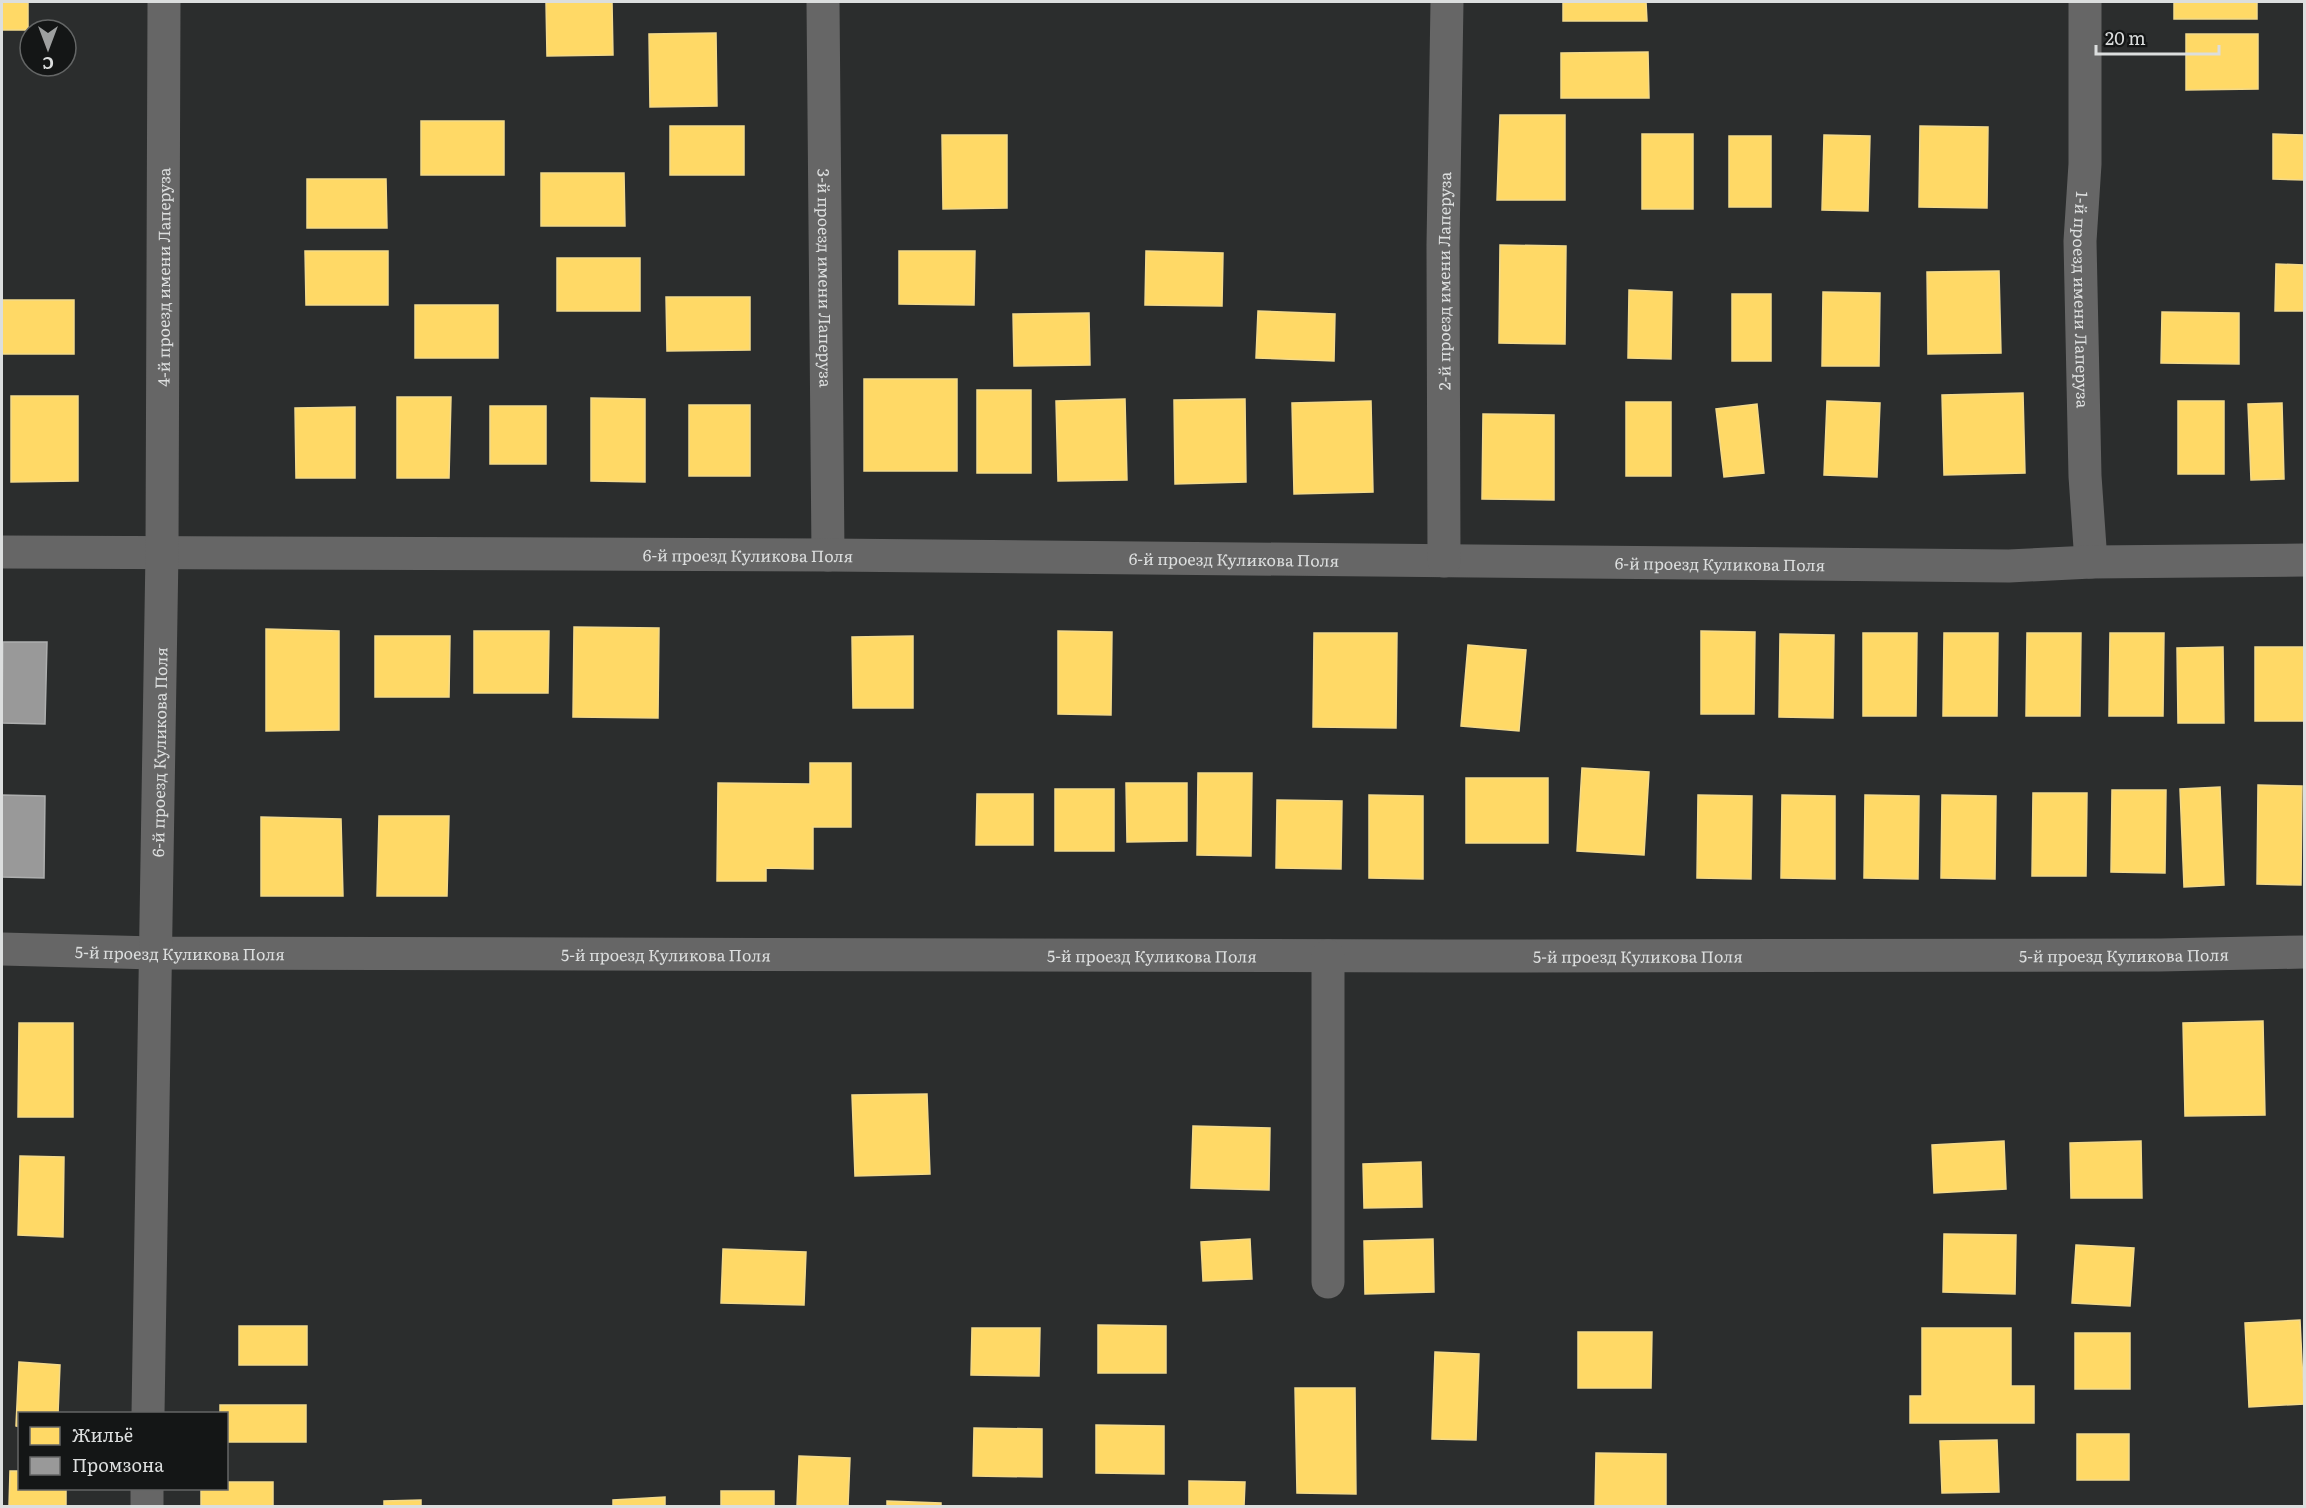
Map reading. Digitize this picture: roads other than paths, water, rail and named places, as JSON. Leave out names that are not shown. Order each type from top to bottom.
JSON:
[{"type":"street","name":"4-й проезд имени Лаперуза","points":[[162,552],[165,2]]},
{"type":"street","name":"3-й проезд имени Лаперуза","points":[[823,2],[828,555]]},
{"type":"street","name":"2-й проезд имени Лаперуза","points":[[1444,561],[1443,245],[1447,2]]},
{"type":"street","name":"1-й проезд имени Лаперуза","points":[[2085,2],[2085,164],[2080,241],[2085,476],[2091,562]]},
{"type":"street","name":"6-й проезд Куликова Поля","points":[[2,552],[828,555],[2009,566],[2091,562],[2304,560]]},
{"type":"street","name":"6-й проезд Куликова Поля","points":[[148,1412],[162,552]]},
{"type":"street","name":"5-й проезд Куликова Поля","points":[[2,949],[155,953],[1328,956],[2160,955],[2304,952]]},
{"type":"street","points":[[1328,956],[1328,1282]]},
{"type":"street","points":[[147,1490],[147,1506]]}]
